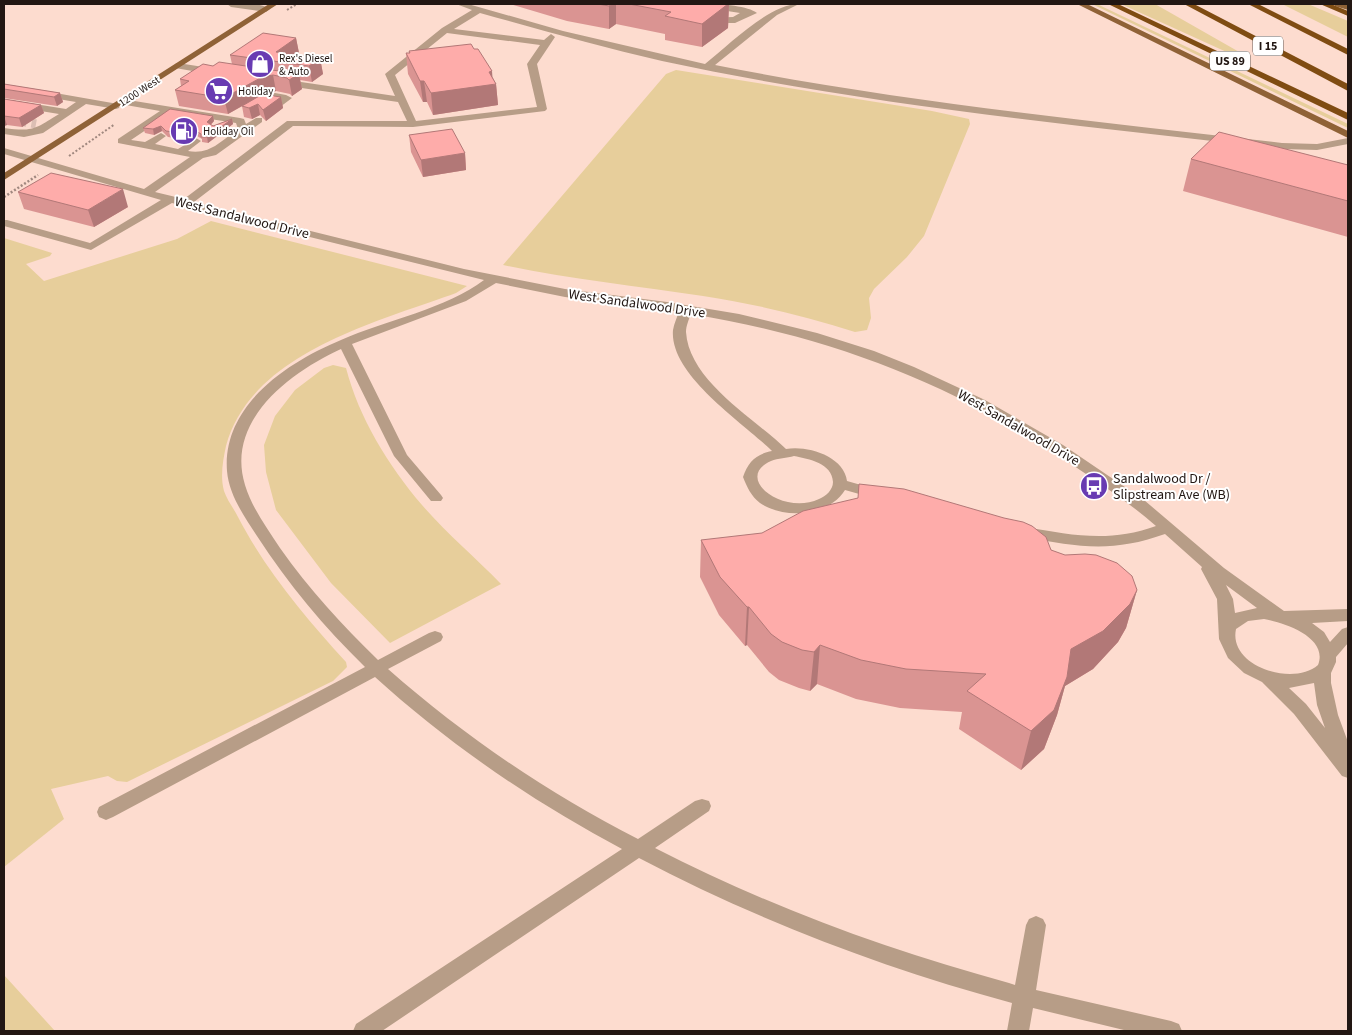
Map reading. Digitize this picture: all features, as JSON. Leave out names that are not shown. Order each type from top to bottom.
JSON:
[{"type":"highway","name":"US 89","points":[[1112,4],[1348,117]]},
{"type":"highway","name":"I 15","points":[[1188,4],[1348,88]]},
{"type":"highway","name":"I 15","points":[[1252,4],[1348,52]]},
{"type":"highway","points":[[1324,4],[1348,14]]},
{"type":"main road","points":[[1081,4],[1348,135]]},
{"type":"main road","points":[[1338,4],[1348,8]]},
{"type":"main road","name":"1200 West","points":[[4,177],[270,6]]},
{"type":"street","points":[[231,4],[270,6]]},
{"type":"street","points":[[460,4],[555,32],[707,67],[890,98],[1090,124],[1294,147],[1323,147],[1348,141]]},
{"type":"street","points":[[702,4],[772,15]]},
{"type":"street","points":[[707,67],[772,15],[795,4]]},
{"type":"street","points":[[413,124],[390,74],[445,30],[479,10]]},
{"type":"street","points":[[701,18],[735,20],[749,12]]},
{"type":"street","points":[[445,30],[546,43]]},
{"type":"street","points":[[186,202],[291,123],[413,124],[542,109],[532,64],[555,32]]},
{"type":"street","points":[[178,66],[228,74]]},
{"type":"street","points":[[266,79],[402,100]]},
{"type":"street","points":[[4,88],[84,101],[211,115],[240,121],[243,130]]},
{"type":"street","points":[[216,127],[268,97],[281,100]]},
{"type":"street","points":[[4,131],[29,134],[39,131],[84,101]]},
{"type":"street","points":[[4,102],[67,112]]},
{"type":"street","points":[[170,110],[122,141],[199,156]]},
{"type":"street","points":[[181,122],[194,113]]},
{"type":"street","points":[[197,124],[211,115]]},
{"type":"street","points":[[146,192],[199,156],[212,153],[259,120]]},
{"type":"street","points":[[36,124],[52,123]]},
{"type":"street","points":[[146,146],[161,136]]},
{"type":"street","points":[[161,149],[177,138]]},
{"type":"street","points":[[180,152],[196,141]]},
{"type":"street","name":"West Sandalwood Drive","points":[[4,152],[170,199],[493,279],[573,294],[740,318],[813,336],[878,357],[980,403],[1058,448],[1138,503],[1242,591],[1281,615]]},
{"type":"street","points":[[6,223],[91,247],[170,199]]},
{"type":"street","points":[[493,279],[462,299],[344,343],[302,364],[277,382],[258,402],[240,434],[236,447],[234,474],[237,487],[248,512],[278,557],[333,625],[415,702],[500,766],[554,801],[638,849],[727,893],[838,938],[915,965],[1024,996],[1171,1031]]},
{"type":"street","points":[[686,309],[678,335],[680,345],[688,362],[717,394],[782,452]]},
{"type":"street","points":[[344,343],[401,456],[436,498]]},
{"type":"street","points":[[782,452],[807,453],[828,462],[839,476],[840,484],[837,492],[829,500],[812,506],[791,508],[765,500],[750,485],[749,476],[752,468],[759,461],[770,455],[782,452]]},
{"type":"street","points":[[840,484],[891,498]]},
{"type":"street","points":[[1015,530],[1097,543],[1127,540],[1168,528]]},
{"type":"street","name":"West Sandalwood Drive","points":[[1196,552],[1217,580],[1224,599],[1228,629]]},
{"type":"street","points":[[1348,614],[1321,618],[1252,614],[1233,622],[1228,629],[1227,639],[1239,660],[1251,669],[1282,681],[1299,681],[1312,678],[1348,633]]},
{"type":"street","points":[[1281,615],[1296,621],[1318,636],[1325,646],[1324,699],[1328,715],[1348,763]]},
{"type":"street","points":[[106,812],[435,637]]},
{"type":"street","points":[[1266,676],[1300,708],[1348,771]]},
{"type":"street","points":[[364,1031],[702,806]]},
{"type":"street","points":[[1018,1031],[1036,925]]},
{"type":"path","points":[[4,197],[26,182]]},
{"type":"shaded area","points":[[1092,4],[1097,4],[1348,124],[1348,128]]},
{"type":"shaded area","points":[[1121,4],[1155,4],[1241,53],[1231,54]]},
{"type":"shaded area","points":[[1282,4],[1308,4],[1348,21],[1348,37]]},
{"type":"shaded area","points":[[676,70],[932,111],[969,119],[970,124],[924,236],[907,257],[874,289],[869,298],[871,318],[867,330],[855,332],[799,316],[722,299],[503,265],[666,74]]},
{"type":"shaded area","points":[[211,221],[467,286],[456,293],[355,330],[289,364],[261,387],[240,414],[226,446],[222,480],[224,491],[229,501],[249,537],[274,575],[346,662],[347,667],[333,681],[127,782],[117,781],[108,776],[51,789],[64,819],[4,867],[4,238],[52,253],[50,256],[26,264],[44,281],[177,239]]},
{"type":"shaded area","points":[[333,365],[346,368],[367,423],[386,457],[410,490],[441,525],[501,584],[390,643],[331,583],[276,510],[266,472],[264,445],[275,416],[295,390],[324,368]]},
{"type":"shaded area","points":[[4,975],[55,1031],[4,1031]]},
{"type":"building","points":[[629,4],[728,4],[702,24],[665,16],[671,12]]},
{"type":"building","points":[[263,33],[296,38],[276,52],[320,58],[309,66],[230,55]]},
{"type":"building","points":[[471,44],[474,49],[478,49],[492,71],[489,72],[496,84],[431,93],[424,81],[420,81],[406,53],[410,53],[409,51]]},
{"type":"building","points":[[219,62],[299,74],[289,80],[273,75],[262,77],[224,98],[175,90],[189,81],[180,79],[203,64],[213,66]]},
{"type":"building","points":[[4,84],[60,93],[54,97],[4,89]]},
{"type":"building","points":[[268,91],[272,91],[271,93],[274,96],[281,97],[263,110],[258,104],[249,108],[242,106]]},
{"type":"building","points":[[4,99],[41,105],[19,118],[4,116]]},
{"type":"building","points":[[170,109],[213,116],[207,122],[213,126],[232,119],[207,137],[201,137],[201,134],[196,131],[188,134],[166,131],[161,126],[153,129],[143,128]]},
{"type":"building","points":[[452,129],[465,153],[421,160],[409,135]]},
{"type":"building","points":[[1219,132],[1348,165],[1348,201],[1191,159]]},
{"type":"building","points":[[51,173],[123,189],[88,210],[18,192]]},
{"type":"building","points":[[859,484],[904,489],[1023,522],[1032,526],[1046,537],[1051,550],[1065,555],[1096,555],[1117,563],[1132,576],[1137,590],[1130,604],[1103,631],[1071,649],[1067,677],[1054,710],[1031,731],[967,691],[986,674],[906,669],[861,660],[820,645],[814,652],[802,650],[782,642],[771,634],[749,607],[720,577],[701,540],[762,533],[803,511],[858,498]]},
{"type":"tunnel","points":[[4,118],[36,124]]},
{"type":"place","name":"Rex's Diesel & Auto","points":[[260,64]]},
{"type":"place","name":"Holiday","points":[[219,91]]},
{"type":"place","name":"Holiday Oil","points":[[184,131]]},
{"type":"place","name":"Sandalwood Dr / Slipstream Ave (WB)","points":[[1094,486]]}]
